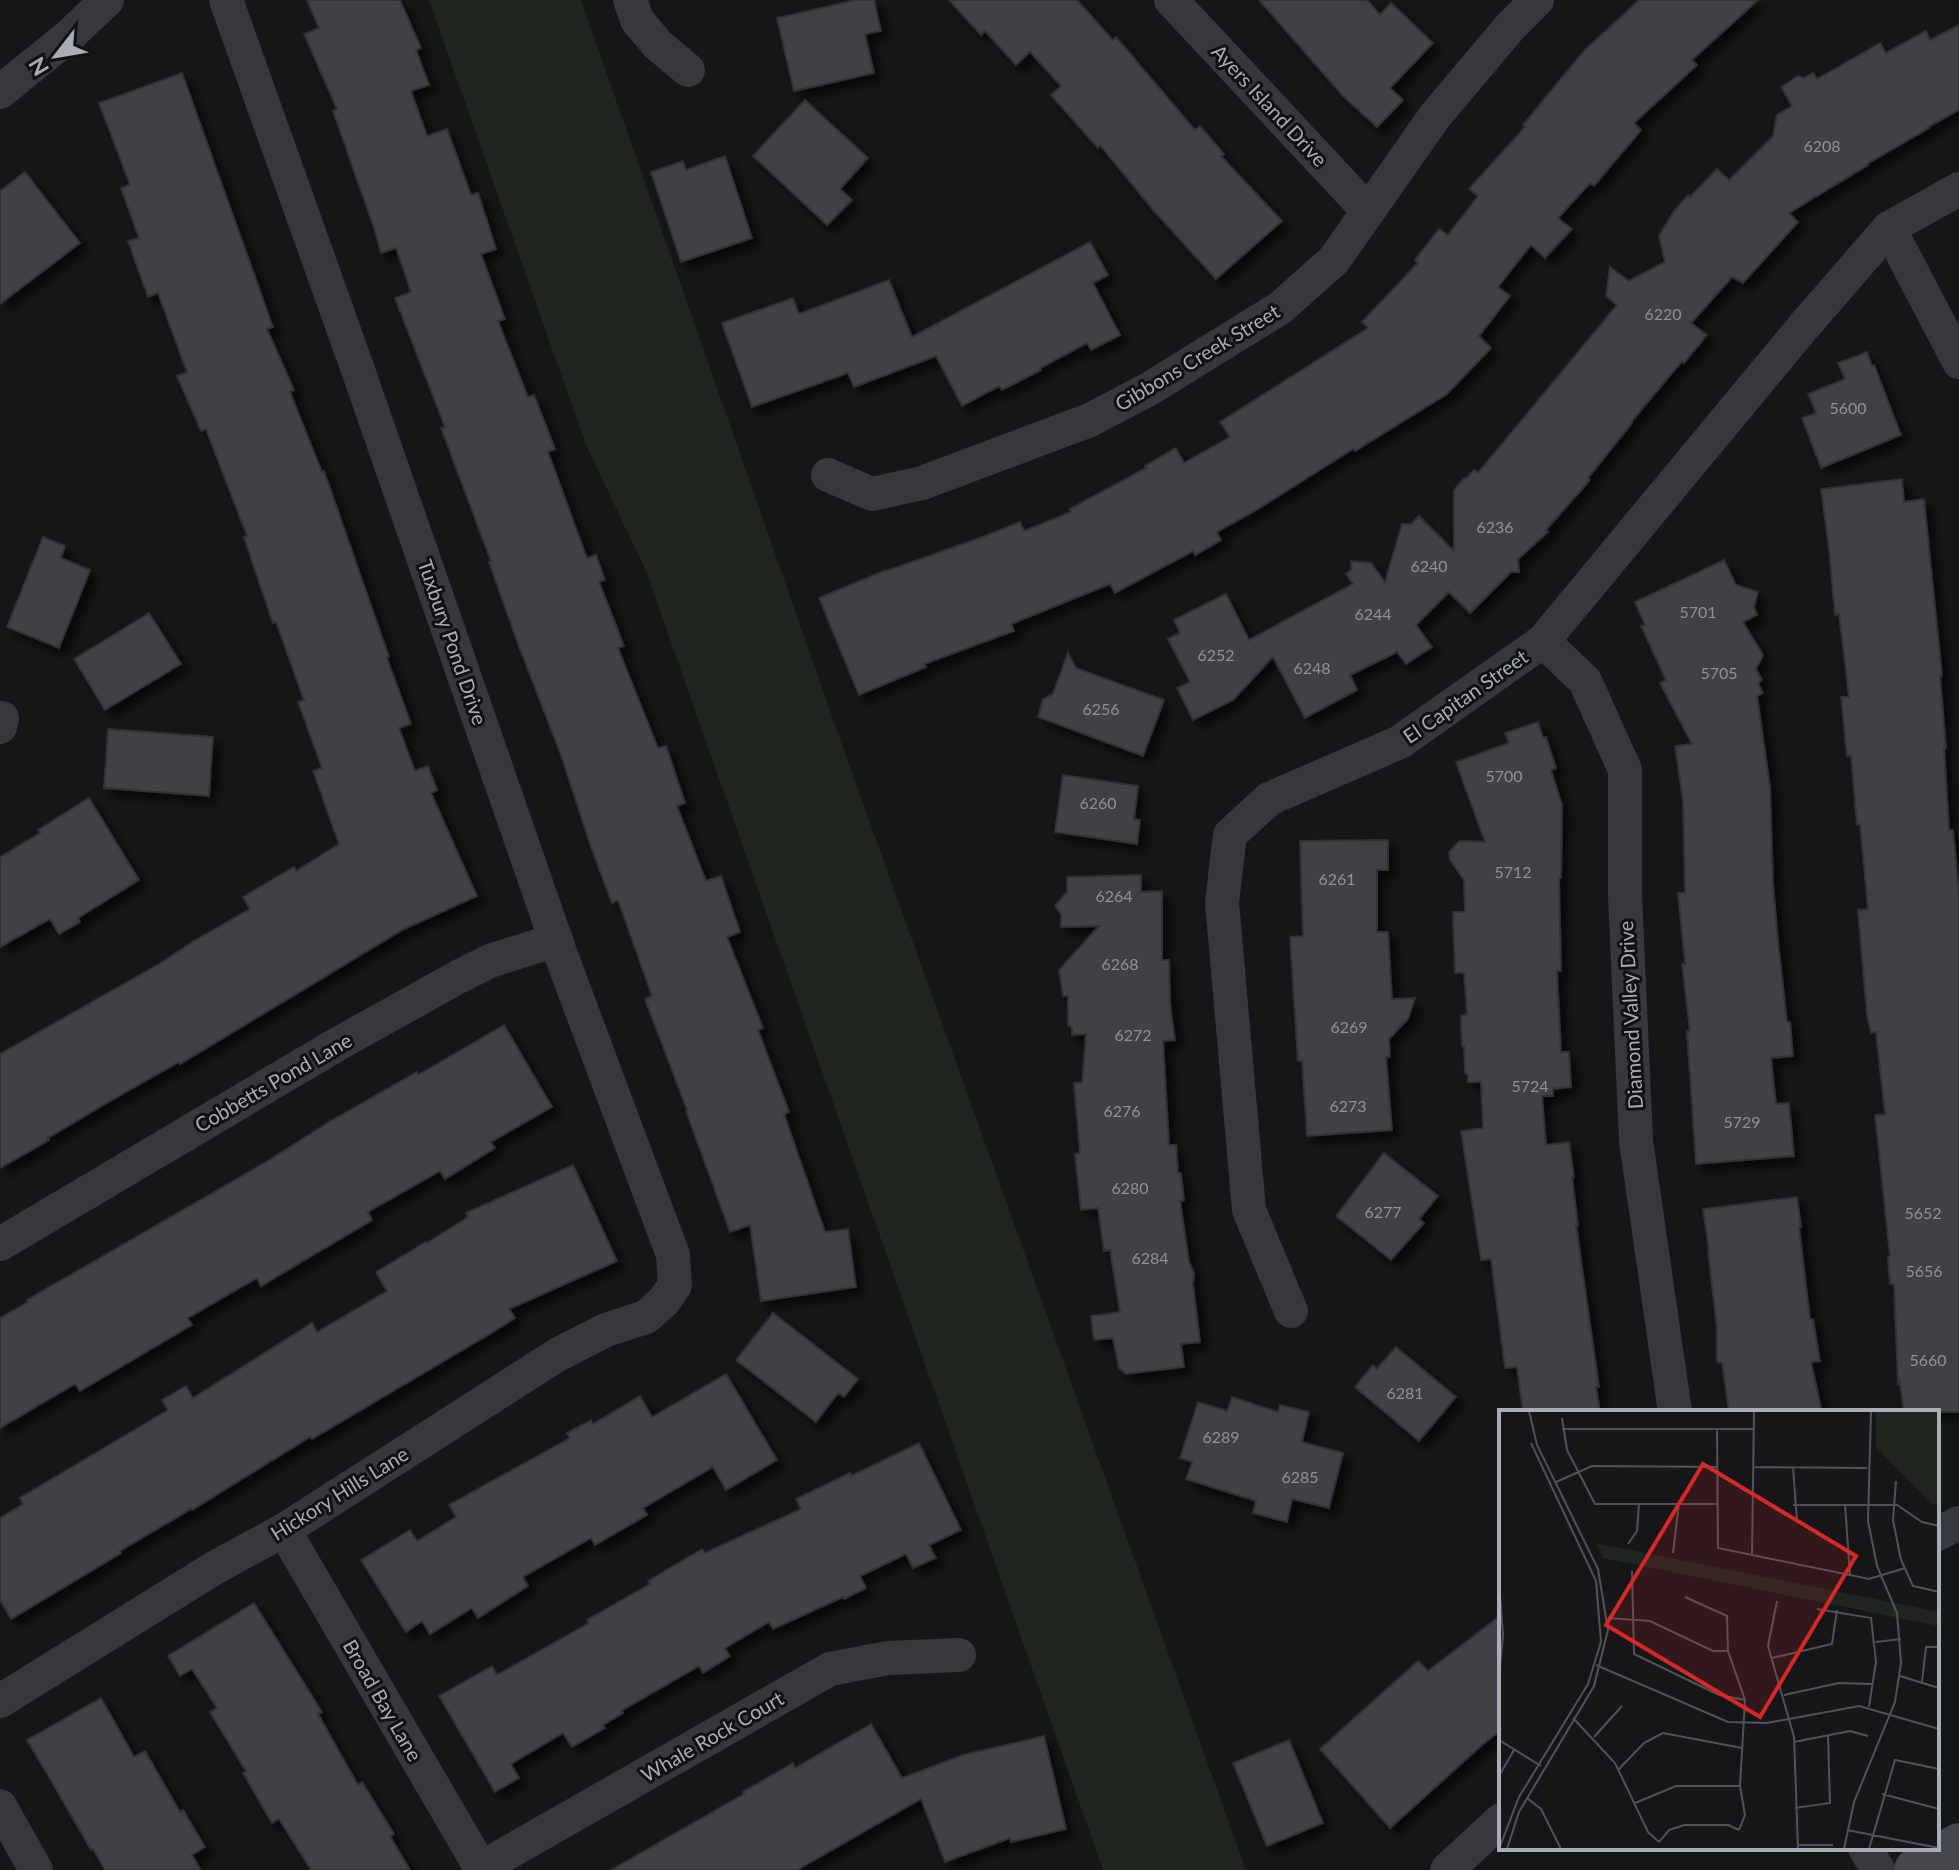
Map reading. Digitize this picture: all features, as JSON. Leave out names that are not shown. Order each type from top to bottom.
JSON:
[{"type":"main road","points":[[1916,1870],[1959,1845]]},
{"type":"street","points":[[0,92],[69,36],[107,0]]},
{"type":"street","name":"Tuxbury Pond Drive","points":[[226,0],[556,940],[673,1255],[675,1285]]},
{"type":"street","points":[[630,0],[637,20],[658,45],[688,70]]},
{"type":"street","name":"Ayers Island Drive","points":[[1171,0],[1368,211]]},
{"type":"street","name":"Gibbons Creek Street","points":[[828,475],[872,494],[922,483],[1090,420],[1149,389],[1280,308],[1334,260],[1435,116],[1510,27],[1537,0]]},
{"type":"street","name":"El Capitan Street","points":[[1291,1311],[1249,1210],[1222,902],[1230,835],[1269,799],[1400,742],[1543,641],[1889,228],[1959,189]]},
{"type":"street","points":[[1889,228],[1959,362]]},
{"type":"street","name":"Diamond Valley Drive","points":[[1543,641],[1585,681],[1625,770],[1625,895],[1636,1141],[1675,1410]]},
{"type":"street","name":"Cobbetts Pond Lane","points":[[0,1244],[444,984],[490,961],[556,940]]},
{"type":"street","name":"Hickory Hills Lane","points":[[0,1701],[216,1567],[284,1530],[557,1355],[606,1330],[646,1317],[664,1301],[675,1285]]},
{"type":"street","points":[[1939,1533],[1959,1523]]},
{"type":"street","name":"Broad Bay Lane","points":[[284,1530],[481,1869]]},
{"type":"street","name":"Whale Rock Court","points":[[481,1869],[830,1669],[888,1658],[959,1655]]},
{"type":"street","points":[[0,1806],[36,1870]]},
{"type":"street","points":[[1447,1870],[1499,1822]]},
{"type":"street","points":[[1866,1850],[1878,1870]]},
{"type":"shaded area","points":[[429,0],[581,0],[840,739],[1246,1870],[1103,1870],[646,571],[586,445]]},
{"type":"building","points":[[307,0],[400,0],[421,48],[416,50],[429,85],[411,91],[427,136],[447,129],[471,195],[478,193],[496,249],[481,254],[505,319],[498,321],[528,397],[534,395],[555,449],[548,452],[587,558],[596,555],[605,580],[599,582],[624,646],[618,648],[658,748],[666,746],[685,803],[677,806],[706,881],[721,876],[740,932],[727,937],[763,1028],[758,1030],[789,1112],[784,1114],[825,1232],[848,1229],[856,1287],[761,1301],[750,1225],[730,1232],[645,999],[652,996],[618,900],[612,903],[591,847],[561,755],[441,428],[445,427],[395,298],[411,292],[396,248],[381,253],[333,111],[337,109],[304,34],[319,28]]},
{"type":"building","points":[[856,0],[874,0],[881,31],[865,34],[874,73],[794,91],[777,18]]},
{"type":"building","points":[[949,0],[1077,0],[1113,40],[1116,37],[1195,130],[1200,126],[1224,154],[1221,156],[1282,221],[1216,279],[1100,145],[1098,148],[1051,95],[1061,86],[1030,52],[1016,65],[985,31],[981,35]]},
{"type":"building","points":[[1259,0],[1367,0],[1380,15],[1391,3],[1433,43],[1390,88],[1403,100],[1377,127],[1343,96]]},
{"type":"building","points":[[1639,0],[1758,0],[1692,60],[1697,65],[1634,123],[1641,130],[1594,186],[1590,183],[1558,218],[1572,229],[1545,258],[1531,245],[1498,287],[1510,296],[1479,336],[1491,348],[1447,394],[1217,532],[1221,540],[1195,555],[1193,551],[1115,593],[1110,584],[1011,624],[1014,631],[924,664],[926,667],[859,695],[819,598],[886,570],[1020,522],[1024,531],[1071,512],[1070,509],[1176,448],[1184,463],[1230,437],[1220,422],[1368,328],[1362,322],[1418,263],[1415,260],[1439,229],[1448,235],[1478,196],[1469,189],[1525,127],[1523,125],[1583,52]]},
{"type":"building","points":[[1959,25],[1959,110],[1789,213],[1798,222],[1743,283],[1732,277],[1691,323],[1707,335],[1631,422],[1588,478],[1590,480],[1546,530],[1548,532],[1518,559],[1519,572],[1511,572],[1470,613],[1449,592],[1416,625],[1432,647],[1406,664],[1397,652],[1350,675],[1357,690],[1305,718],[1273,657],[1233,700],[1193,720],[1177,688],[1190,682],[1168,639],[1180,633],[1174,620],[1226,594],[1249,640],[1353,584],[1346,574],[1352,569],[1351,561],[1371,563],[1385,582],[1402,524],[1411,524],[1419,516],[1454,551],[1454,490],[1474,470],[1478,473],[1617,305],[1606,296],[1610,267],[1629,281],[1665,262],[1659,236],[1674,211],[1717,169],[1729,180],[1773,136],[1777,115],[1792,106],[1781,87],[1798,76],[1804,78],[1813,73],[1817,79],[1880,43],[1886,53],[1926,31],[1930,40]]},
{"type":"building","points":[[182,73],[273,327],[267,329],[294,390],[290,392],[324,471],[389,657],[411,724],[399,728],[415,771],[428,766],[437,790],[431,793],[477,896],[404,929],[0,1168],[0,1054],[250,909],[243,897],[294,867],[296,871],[339,844],[313,771],[322,768],[298,702],[304,700],[276,622],[273,623],[244,537],[247,536],[206,429],[201,431],[177,376],[187,372],[158,293],[148,297],[128,241],[139,238],[121,188],[130,185],[99,103]]},
{"type":"building","points":[[805,100],[868,158],[840,189],[852,200],[827,225],[753,156]]},
{"type":"building","points":[[725,156],[752,238],[681,262],[651,172],[683,161],[686,170]]},
{"type":"building","points":[[25,172],[80,243],[0,304],[0,191]]},
{"type":"building","points":[[1090,242],[1108,275],[1093,283],[1120,335],[1091,350],[1087,343],[1002,390],[999,386],[962,406],[936,356],[854,387],[848,373],[752,407],[722,323],[793,298],[799,314],[889,280],[912,337]]},
{"type":"building","points":[[1867,352],[1901,435],[1821,468],[1802,418],[1816,413],[1808,394],[1845,379],[1838,363]]},
{"type":"building","points":[[1902,479],[1904,502],[1924,499],[1942,676],[1949,830],[1953,830],[1959,894],[1959,1412],[1904,1410],[1898,1384],[1894,1284],[1890,1284],[1890,1256],[1875,1115],[1885,1114],[1876,1032],[1871,1033],[1867,1015],[1858,910],[1868,909],[1860,824],[1857,825],[1851,756],[1847,756],[1841,697],[1849,697],[1839,614],[1835,615],[1821,489]]},
{"type":"building","points":[[43,537],[65,546],[61,558],[90,570],[59,648],[7,627]]},
{"type":"building","points":[[1724,560],[1736,585],[1758,592],[1754,607],[1757,615],[1743,622],[1763,655],[1756,669],[1762,680],[1758,683],[1763,693],[1757,696],[1770,787],[1773,884],[1793,1056],[1771,1058],[1776,1104],[1789,1103],[1794,1156],[1696,1164],[1687,1031],[1690,1031],[1678,893],[1685,893],[1683,801],[1675,746],[1692,744],[1660,683],[1666,680],[1641,626],[1645,625],[1635,602]]},
{"type":"building","points":[[149,613],[181,664],[105,710],[74,659]]},
{"type":"building","points":[[1068,653],[1076,668],[1164,700],[1143,756],[1038,717],[1043,699],[1053,694]]},
{"type":"building","points":[[1538,722],[1556,768],[1551,770],[1562,805],[1559,878],[1561,971],[1557,971],[1561,1052],[1569,1052],[1571,1087],[1553,1089],[1553,1096],[1542,1096],[1546,1145],[1569,1142],[1576,1225],[1600,1410],[1523,1410],[1517,1367],[1505,1368],[1491,1259],[1481,1260],[1461,1131],[1483,1128],[1481,1082],[1468,1082],[1465,1073],[1461,1016],[1467,1014],[1464,973],[1455,973],[1453,912],[1465,912],[1464,880],[1450,860],[1449,852],[1459,841],[1485,842],[1456,762],[1509,743],[1505,733]]},
{"type":"building","points":[[108,729],[213,737],[209,796],[104,788]]},
{"type":"building","points":[[1063,775],[1138,786],[1134,819],[1140,820],[1137,844],[1055,832]]},
{"type":"building","points":[[89,798],[139,880],[78,918],[80,922],[59,934],[50,919],[0,947],[0,857]]},
{"type":"building","points":[[1388,840],[1388,870],[1377,870],[1377,932],[1388,932],[1392,999],[1415,998],[1408,1019],[1389,1039],[1390,1057],[1386,1057],[1392,1130],[1307,1136],[1302,1061],[1298,1061],[1290,937],[1303,936],[1300,841]]},
{"type":"building","points":[[1141,875],[1141,892],[1162,891],[1162,960],[1169,960],[1175,1040],[1163,1041],[1169,1145],[1176,1145],[1178,1173],[1181,1173],[1184,1200],[1180,1201],[1189,1262],[1194,1273],[1200,1342],[1181,1344],[1184,1367],[1126,1374],[1119,1368],[1113,1338],[1094,1340],[1091,1316],[1120,1312],[1110,1250],[1104,1251],[1098,1208],[1081,1210],[1075,1154],[1080,1153],[1074,1083],[1082,1083],[1086,1034],[1072,1035],[1072,1028],[1068,1025],[1068,996],[1063,996],[1059,970],[1099,926],[1061,927],[1061,914],[1055,906],[1067,892],[1067,877]]},
{"type":"building","points":[[504,1025],[552,1107],[491,1142],[495,1148],[445,1179],[440,1171],[368,1212],[372,1220],[261,1286],[257,1278],[188,1318],[192,1325],[80,1391],[75,1384],[0,1428],[0,1318],[329,1122]]},
{"type":"building","points":[[1384,1153],[1438,1196],[1419,1219],[1424,1223],[1391,1260],[1336,1216]]},
{"type":"building","points":[[573,1165],[617,1261],[509,1309],[515,1318],[493,1332],[312,1439],[310,1437],[11,1619],[0,1600],[0,1518],[23,1504],[20,1498],[168,1410],[162,1400],[186,1386],[193,1398],[312,1323],[317,1332],[387,1291],[376,1272],[468,1217],[466,1213]]},
{"type":"building","points":[[1797,1197],[1810,1319],[1813,1319],[1820,1361],[1811,1362],[1822,1410],[1729,1410],[1722,1363],[1717,1362],[1717,1329],[1703,1209]]},
{"type":"building","points":[[773,1313],[858,1379],[844,1397],[838,1393],[816,1422],[736,1360]]},
{"type":"building","points":[[1396,1347],[1456,1397],[1419,1441],[1355,1387],[1373,1365],[1377,1369]]},
{"type":"building","points":[[726,1374],[777,1460],[726,1490],[713,1467],[643,1508],[647,1515],[595,1545],[591,1538],[523,1577],[528,1586],[478,1618],[472,1608],[430,1634],[422,1621],[406,1632],[361,1560],[410,1530],[417,1541],[456,1517],[449,1505],[570,1438],[567,1433],[591,1420],[593,1424],[640,1396],[652,1417]]},
{"type":"building","points":[[1232,1397],[1278,1412],[1280,1405],[1309,1412],[1302,1442],[1343,1453],[1329,1508],[1292,1499],[1287,1522],[1253,1513],[1256,1501],[1186,1479],[1192,1462],[1180,1458],[1198,1402],[1227,1411]]},
{"type":"building","points":[[919,1443],[961,1530],[929,1545],[936,1558],[913,1568],[906,1554],[860,1576],[866,1588],[844,1599],[773,1629],[769,1622],[725,1648],[730,1656],[703,1673],[699,1666],[621,1711],[623,1713],[603,1725],[605,1728],[572,1747],[563,1733],[511,1764],[519,1778],[495,1792],[439,1696],[492,1666],[497,1675],[589,1623],[587,1620],[650,1584],[648,1581],[702,1549],[705,1553],[801,1509],[796,1499]]},
{"type":"building","points":[[254,1603],[322,1712],[318,1714],[358,1785],[362,1782],[394,1834],[390,1836],[410,1870],[311,1870],[279,1819],[272,1823],[243,1773],[246,1771],[210,1712],[217,1708],[192,1669],[180,1676],[168,1656]]},
{"type":"building","points":[[1499,1617],[1499,1732],[1390,1828],[1320,1749],[1418,1661],[1428,1671]]},
{"type":"building","points":[[101,1698],[134,1757],[145,1751],[180,1812],[183,1810],[205,1847],[192,1855],[201,1870],[105,1870],[27,1740]]},
{"type":"building","points":[[871,1724],[902,1778],[963,1755],[1044,1736],[1066,1829],[1011,1842],[1010,1838],[945,1862],[921,1799],[797,1870],[611,1870],[793,1763],[795,1768]]},
{"type":"building","points":[[1289,1740],[1323,1823],[1267,1846],[1233,1763]]}]
